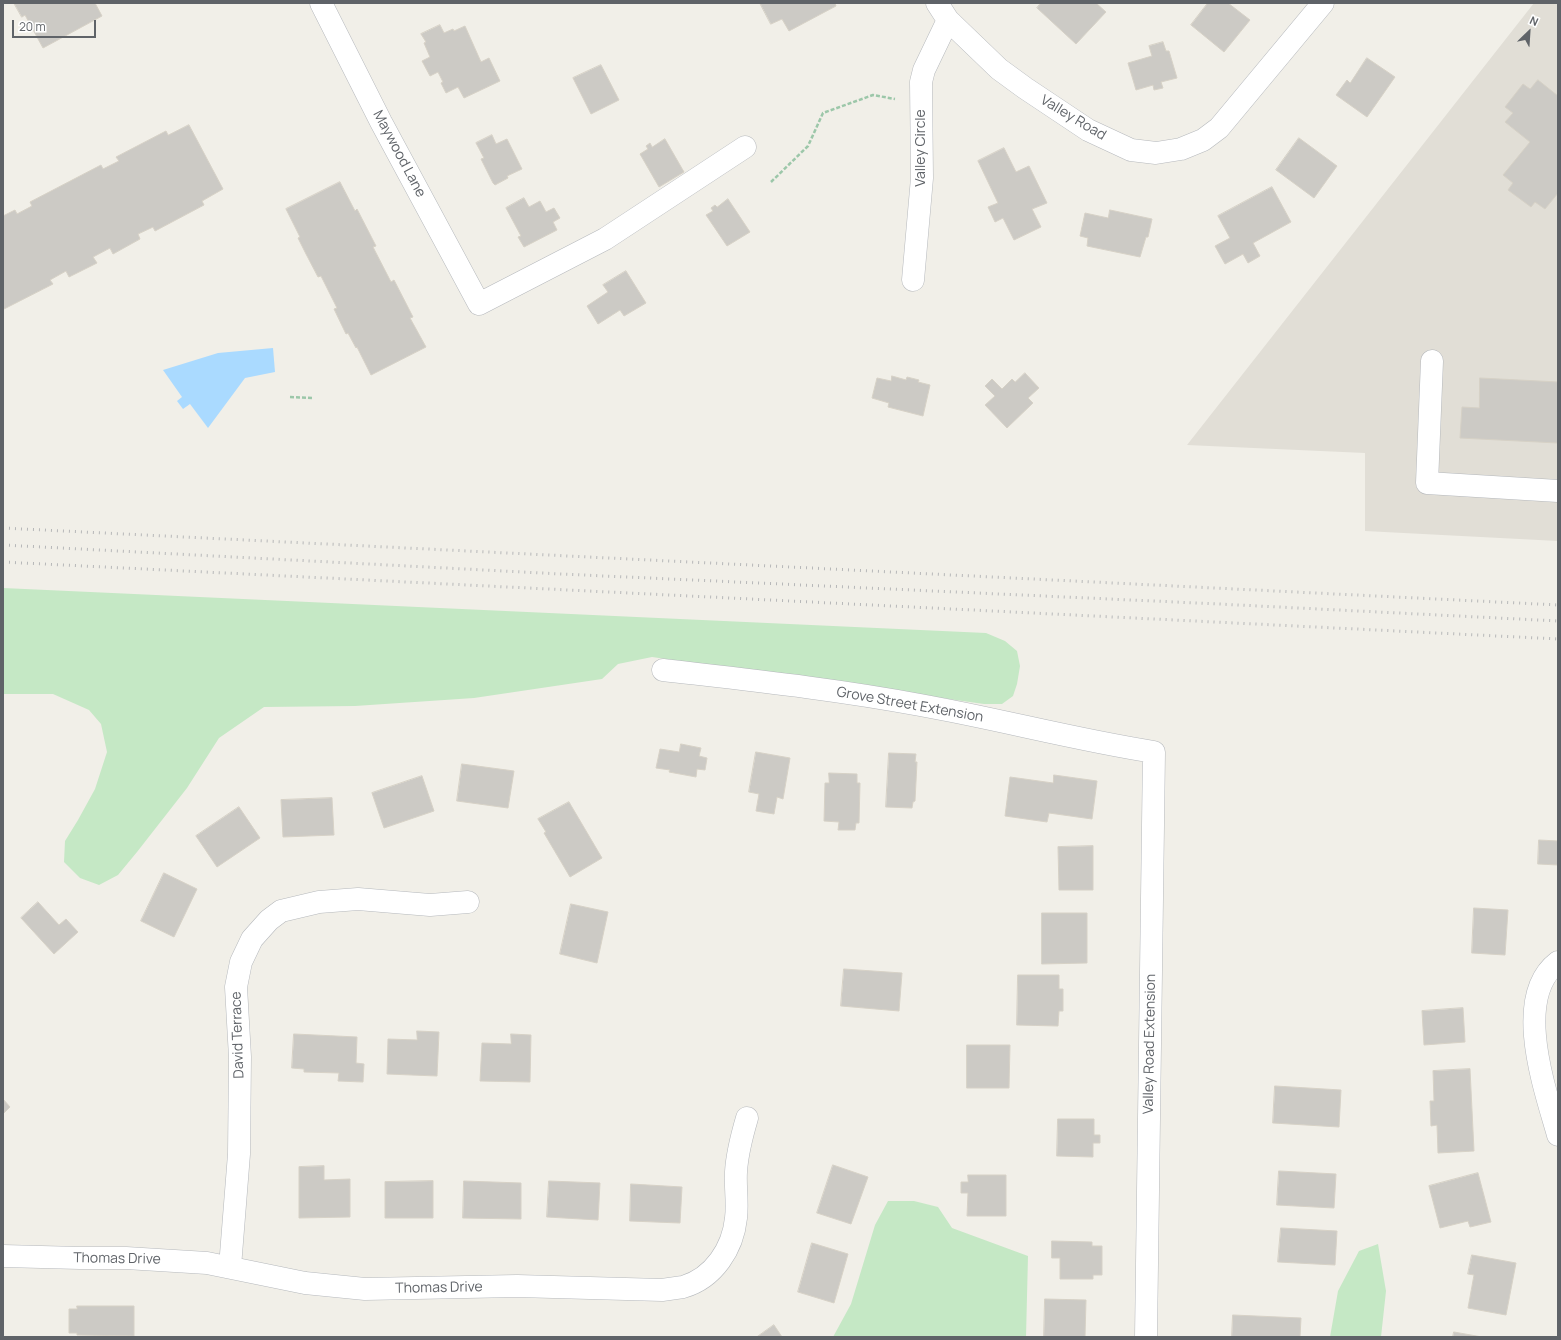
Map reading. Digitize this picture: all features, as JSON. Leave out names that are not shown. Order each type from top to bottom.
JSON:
[{"type":"street","name":"Maywood Lane","points":[[321,3],[381,122],[479,304],[605,239],[745,148]]},
{"type":"street","name":"Valley Road","points":[[942,12],[999,69],[1088,130],[1131,150],[1156,153],[1181,150],[1203,140],[1219,128],[1323,3]]},
{"type":"street","name":"Valley Circle","points":[[913,280],[922,178],[921,82],[942,12]]},
{"type":"street","points":[[1432,361],[1427,483],[1558,491]]},
{"type":"street","name":"Grove Street Extension","points":[[663,670],[836,691],[921,705],[1100,743],[1154,752]]},
{"type":"street","name":"Valley Road Extension","points":[[1146,1337],[1154,752]]},
{"type":"street","name":"David Terrace","points":[[230,1267],[239,1154],[240,1057],[236,987],[241,962],[252,939],[269,920],[281,911],[319,902],[358,899],[430,905],[468,902]]},
{"type":"street","points":[[1558,962],[1542,981],[1534,1002],[1533,1019],[1541,1075],[1558,1135]]},
{"type":"street","name":"Thomas Drive","points":[[3,1256],[126,1258],[207,1263],[305,1283],[365,1289],[517,1286],[662,1290],[684,1286],[705,1276],[721,1260],[732,1240],[737,1217],[736,1170],[747,1118]]},
{"type":"path","points":[[771,182],[808,146],[823,113],[873,95],[921,104]]},
{"type":"path","points":[[290,397],[313,398]]},
{"type":"shaded area","points":[[1534,3],[1558,3],[1558,541],[1365,531],[1365,453],[1187,445]]},
{"type":"green space","points":[[3,588],[986,633],[1005,641],[1017,651],[1020,666],[1013,696],[1002,704],[984,704],[652,657],[618,664],[602,679],[474,698],[355,706],[264,707],[219,738],[187,788],[137,852],[118,875],[99,885],[80,878],[64,862],[65,841],[95,789],[107,752],[101,724],[89,710],[53,694],[3,694]]},
{"type":"green space","points":[[888,1201],[914,1201],[938,1207],[952,1228],[1028,1256],[1026,1337],[833,1337],[851,1304],[875,1225]]},
{"type":"green space","points":[[1378,1244],[1386,1291],[1381,1337],[1330,1337],[1338,1291],[1359,1251]]},
{"type":"water","points":[[273,348],[275,372],[245,378],[208,428],[190,404],[183,409],[177,401],[182,397],[163,370],[218,353]]},
{"type":"building","points":[[14,3],[95,3],[102,16],[43,48],[25,15],[22,17]]},
{"type":"building","points":[[760,3],[835,3],[836,6],[789,31],[782,19],[771,24]]},
{"type":"building","points":[[1041,3],[1096,3],[1106,12],[1076,44],[1037,8]]},
{"type":"building","points":[[1208,3],[1228,3],[1250,20],[1224,52],[1191,25]]},
{"type":"building","points":[[440,25],[444,33],[453,29],[454,31],[465,26],[481,62],[489,58],[500,81],[464,98],[458,87],[446,93],[438,72],[430,76],[422,61],[430,57],[424,43],[426,42],[421,34]]},
{"type":"building","points":[[1163,42],[1166,51],[1169,51],[1177,78],[1161,82],[1163,88],[1154,90],[1153,85],[1136,90],[1128,63],[1152,56],[1149,46]]},
{"type":"building","points":[[1367,58],[1395,77],[1367,117],[1336,95],[1347,80],[1350,83]]},
{"type":"building","points":[[601,65],[619,100],[591,114],[573,78]]},
{"type":"building","points":[[1538,80],[1558,96],[1558,193],[1545,209],[1535,202],[1531,207],[1508,190],[1513,183],[1503,175],[1530,142],[1505,122],[1513,113],[1505,107],[1523,84],[1530,89]]},
{"type":"building","points":[[189,125],[223,189],[202,201],[204,205],[155,231],[153,227],[138,234],[140,239],[113,254],[110,248],[93,257],[97,263],[69,277],[66,271],[50,280],[53,284],[4,309],[3,216],[15,210],[17,214],[32,206],[30,202],[101,165],[103,169],[119,161],[116,157],[166,131],[168,135]]},
{"type":"building","points":[[492,135],[496,144],[507,139],[522,169],[507,176],[508,178],[495,185],[481,159],[484,158],[476,143]]},
{"type":"building","points":[[1299,138],[1337,166],[1314,198],[1276,170]]},
{"type":"building","points":[[665,139],[684,172],[659,187],[640,154],[648,149],[646,146],[650,143],[652,147]]},
{"type":"building","points":[[1004,148],[1016,172],[1029,166],[1047,203],[1032,209],[1041,227],[1014,240],[1003,218],[995,222],[988,207],[998,203],[978,161]]},
{"type":"building","points":[[340,182],[355,211],[357,209],[376,246],[373,247],[391,282],[394,280],[413,317],[410,318],[426,347],[371,375],[357,347],[356,348],[348,333],[346,334],[334,309],[337,308],[321,276],[318,277],[306,254],[298,238],[300,237],[286,209]]},
{"type":"building","points":[[1272,187],[1291,222],[1253,243],[1260,256],[1248,263],[1243,254],[1225,264],[1215,246],[1230,238],[1218,216]]},
{"type":"building","points":[[524,198],[529,207],[540,201],[546,212],[554,208],[560,218],[553,222],[557,230],[524,247],[518,237],[521,236],[506,208]]},
{"type":"building","points":[[728,199],[750,232],[727,246],[706,215],[713,211],[711,208],[715,205],[717,207]]},
{"type":"building","points":[[1110,210],[1152,219],[1148,237],[1146,237],[1140,257],[1087,246],[1088,238],[1080,236],[1085,213],[1108,218]]},
{"type":"building","points":[[626,271],[646,303],[624,316],[620,310],[598,324],[587,306],[608,292],[603,285]]},
{"type":"building","points":[[1025,373],[1039,388],[1028,398],[1033,403],[1007,428],[985,405],[995,396],[985,386],[992,379],[1002,389],[1012,379],[1015,382]]},
{"type":"building","points":[[892,376],[906,380],[907,377],[930,385],[923,416],[888,407],[889,403],[872,398],[877,378],[891,381]]},
{"type":"building","points":[[1480,378],[1558,382],[1558,443],[1460,438],[1462,407],[1479,408]]},
{"type":"building","points":[[681,744],[701,748],[699,756],[707,758],[705,770],[697,769],[696,777],[656,768],[660,749],[679,752]]},
{"type":"building","points":[[756,752],[790,758],[783,799],[777,797],[774,814],[756,811],[759,794],[749,792]]},
{"type":"building","points":[[889,753],[916,754],[915,801],[913,802],[912,808],[886,807]]},
{"type":"building","points":[[462,764],[514,771],[508,808],[457,801]]},
{"type":"building","points":[[829,773],[857,774],[857,783],[860,783],[859,823],[856,823],[855,830],[838,830],[839,822],[824,821],[825,783],[829,783]]},
{"type":"building","points":[[1054,775],[1097,781],[1092,819],[1049,813],[1047,822],[1005,816],[1010,777],[1053,783]]},
{"type":"building","points":[[422,776],[434,811],[384,828],[372,793]]},
{"type":"building","points":[[332,798],[334,835],[283,837],[281,800]]},
{"type":"building","points":[[569,802],[602,858],[570,877],[544,833],[546,832],[538,819]]},
{"type":"building","points":[[239,807],[260,838],[217,867],[196,836]]},
{"type":"building","points":[[1539,840],[1558,841],[1558,865],[1538,864]]},
{"type":"building","points":[[1093,846],[1093,890],[1059,890],[1058,847]]},
{"type":"building","points":[[164,873],[197,889],[174,937],[141,921]]},
{"type":"building","points":[[38,902],[59,925],[66,919],[78,932],[54,954],[21,918]]},
{"type":"building","points":[[571,904],[608,912],[597,963],[560,954]]},
{"type":"building","points":[[1474,908],[1508,910],[1505,955],[1472,953]]},
{"type":"building","points":[[1042,913],[1087,913],[1087,963],[1042,964]]},
{"type":"building","points":[[844,969],[902,973],[899,1011],[841,1006]]},
{"type":"building","points":[[1018,975],[1059,975],[1059,989],[1063,989],[1063,1011],[1059,1011],[1058,1026],[1017,1025]]},
{"type":"building","points":[[1463,1008],[1465,1042],[1424,1045],[1422,1011]]},
{"type":"building","points":[[417,1031],[439,1032],[437,1076],[387,1074],[388,1039],[417,1040]]},
{"type":"building","points":[[294,1034],[357,1037],[356,1063],[364,1064],[363,1082],[338,1081],[339,1073],[304,1072],[304,1069],[292,1068]]},
{"type":"building","points":[[511,1034],[531,1035],[530,1082],[480,1081],[482,1043],[511,1044]]},
{"type":"building","points":[[967,1045],[1010,1045],[1009,1088],[967,1088]]},
{"type":"building","points":[[1470,1069],[1474,1151],[1438,1153],[1437,1125],[1431,1126],[1430,1101],[1434,1101],[1433,1071]]},
{"type":"building","points":[[1275,1086],[1341,1090],[1339,1127],[1273,1123]]},
{"type":"building","points":[[3,1099],[10,1107],[3,1114]]},
{"type":"building","points":[[1058,1119],[1094,1119],[1094,1135],[1100,1135],[1100,1143],[1093,1143],[1093,1157],[1057,1156]]},
{"type":"building","points":[[833,1165],[868,1177],[851,1224],[817,1213]]},
{"type":"building","points":[[324,1166],[324,1180],[350,1179],[350,1217],[299,1218],[299,1167]]},
{"type":"building","points":[[1279,1171],[1336,1174],[1334,1208],[1277,1205]]},
{"type":"building","points":[[1478,1173],[1491,1222],[1470,1227],[1468,1221],[1440,1228],[1429,1186]]},
{"type":"building","points":[[968,1175],[1006,1175],[1006,1216],[967,1216],[968,1193],[961,1193],[961,1182],[968,1182]]},
{"type":"building","points":[[433,1181],[433,1218],[385,1218],[385,1182]]},
{"type":"building","points":[[464,1181],[521,1183],[521,1219],[463,1218]]},
{"type":"building","points":[[549,1181],[600,1183],[598,1220],[547,1217]]},
{"type":"building","points":[[631,1184],[682,1187],[680,1223],[630,1221]]},
{"type":"building","points":[[1281,1228],[1337,1231],[1335,1265],[1278,1262]]},
{"type":"building","points":[[1052,1241],[1092,1242],[1092,1246],[1102,1246],[1102,1275],[1093,1275],[1093,1279],[1060,1279],[1060,1258],[1052,1258]]},
{"type":"building","points":[[812,1243],[848,1254],[834,1303],[798,1292]]},
{"type":"building","points":[[1472,1255],[1516,1263],[1506,1315],[1468,1308],[1474,1275],[1468,1274]]},
{"type":"building","points":[[1045,1299],[1086,1300],[1085,1337],[1044,1337]]},
{"type":"building","points":[[77,1306],[134,1306],[134,1336],[77,1335],[77,1333],[69,1333],[69,1309],[77,1309]]},
{"type":"building","points":[[1233,1315],[1301,1318],[1300,1337],[1232,1337]]},
{"type":"building","points":[[774,1325],[782,1337],[757,1337]]},
{"type":"building","points":[[1454,1332],[1482,1337],[1453,1337]]},
{"type":"railway","points":[[3,528],[1558,605]]},
{"type":"railway","points":[[3,545],[561,574],[1558,621]]},
{"type":"railway","points":[[3,562],[1558,639]]}]
